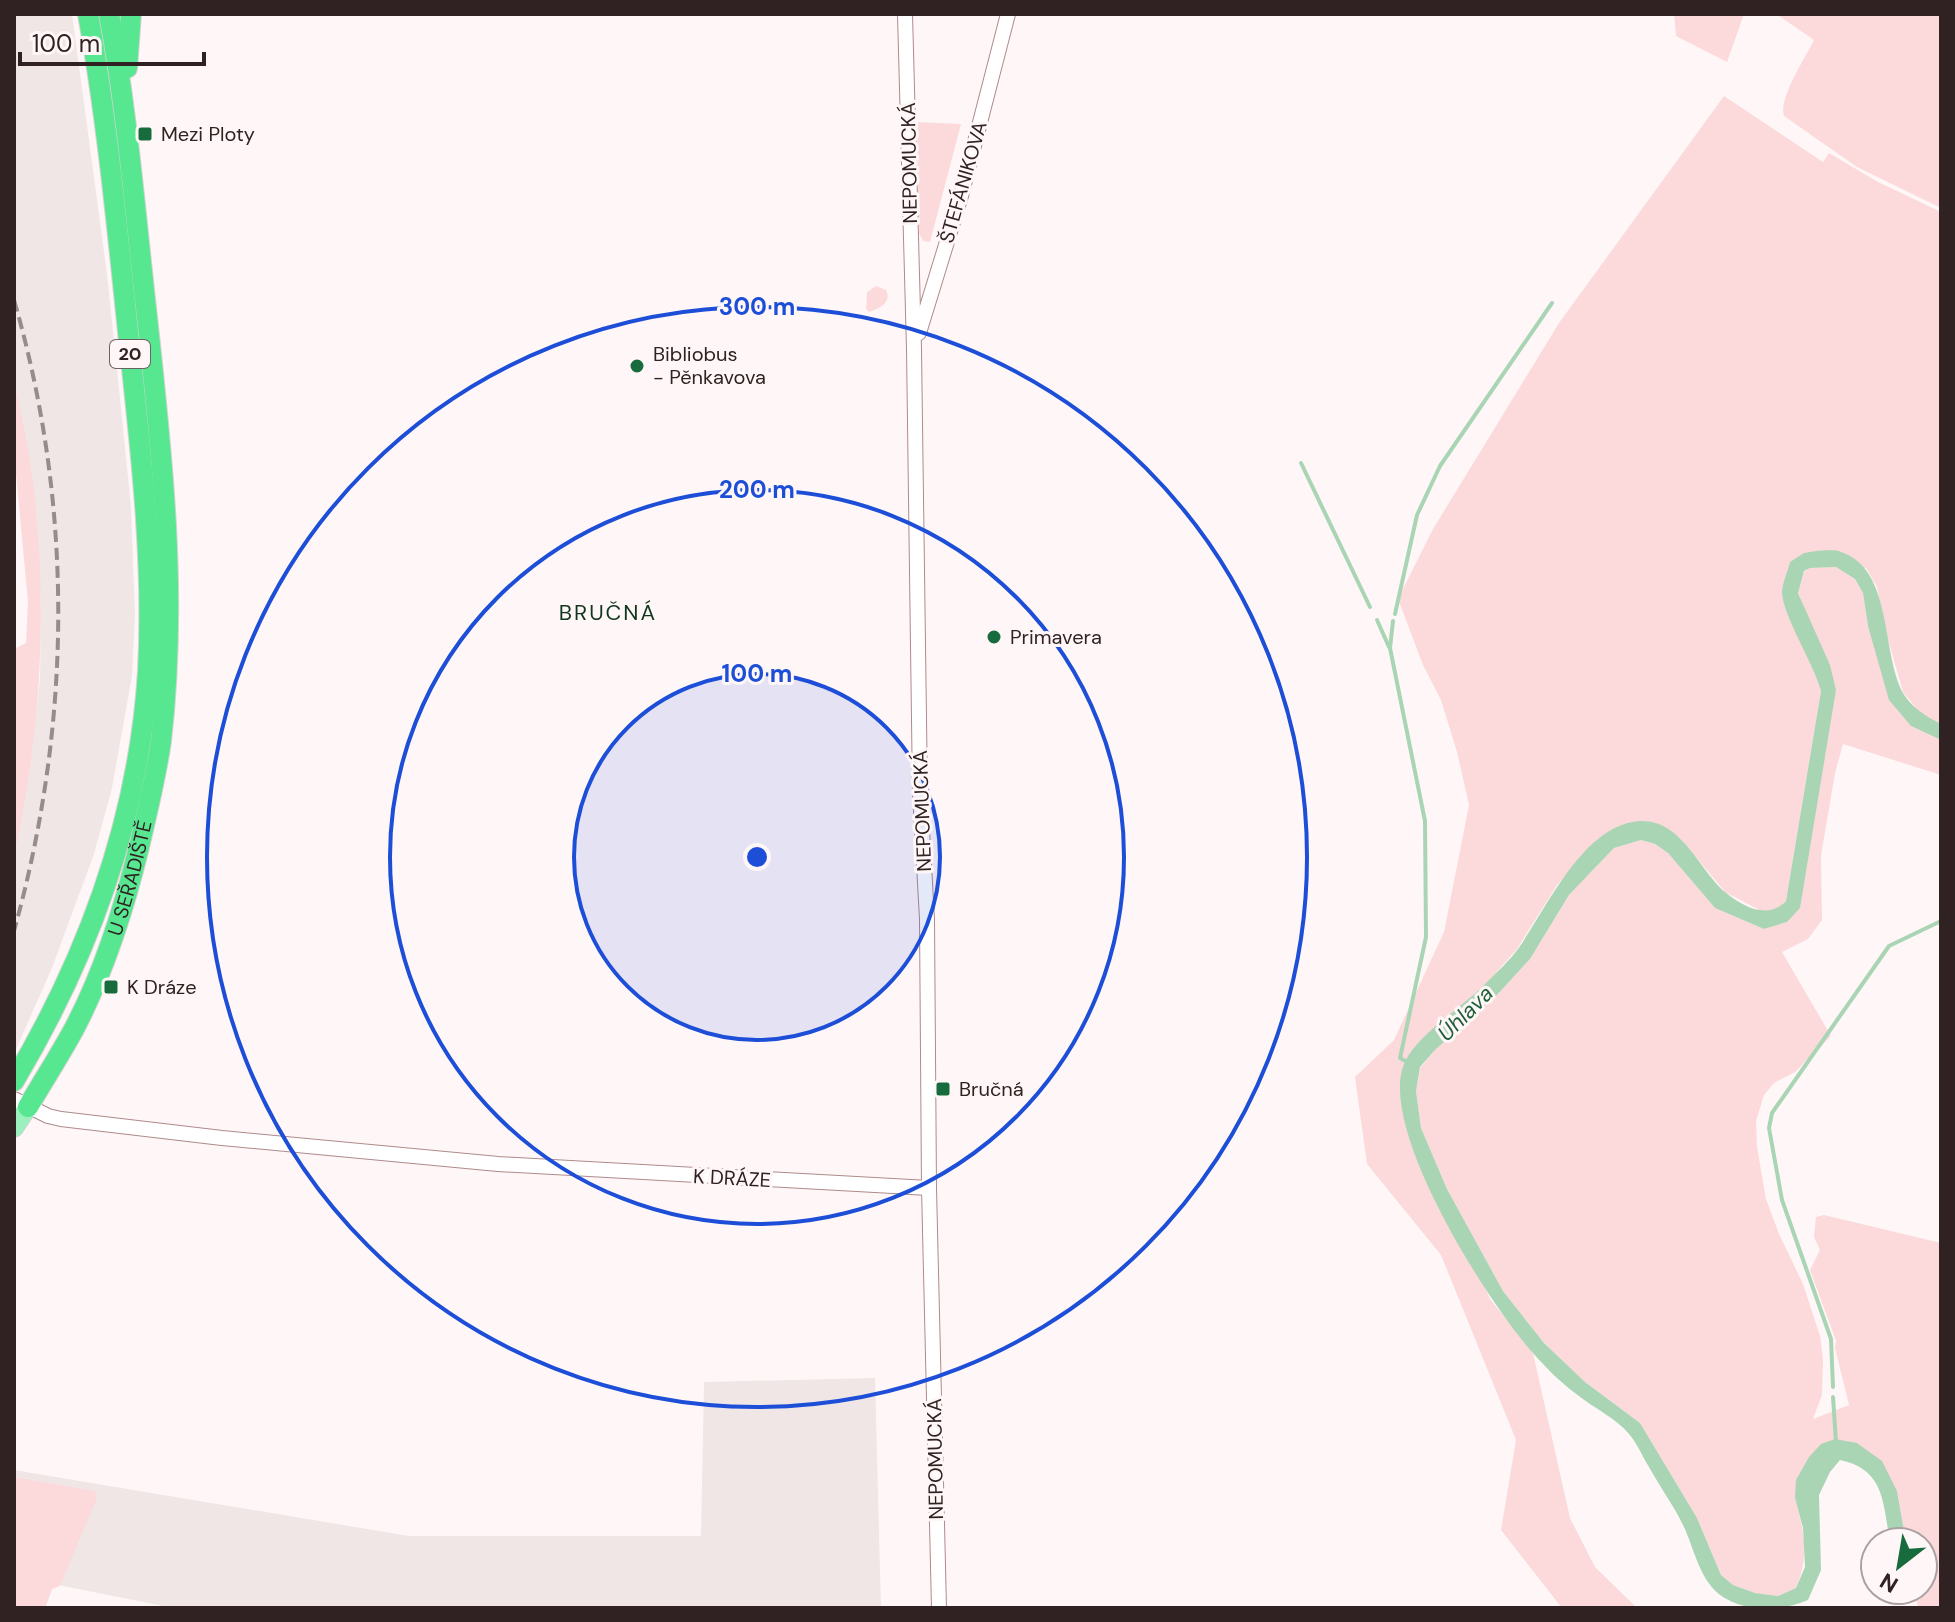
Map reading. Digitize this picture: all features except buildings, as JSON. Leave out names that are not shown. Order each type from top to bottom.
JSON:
[{"type":"highway","name":"20","points":[[88,14],[103,105],[160,603]]},
{"type":"highway","name":"20","points":[[109,14],[123,104],[163,477],[160,603]]},
{"type":"highway","points":[[123,104],[131,14]]},
{"type":"highway","name":"U SEŘADIŠTĚ","points":[[14,1081],[52,1015],[76,965],[108,884],[128,810],[160,603]]},
{"type":"highway","name":"U SEŘADIŠTĚ","points":[[21,1103],[75,1027],[126,897],[161,743],[167,674],[160,603]]},
{"type":"main road","name":"U SEŘADIŠTĚ","points":[[14,1128],[21,1103]]},
{"type":"street","name":"NEPOMUCKÁ","points":[[905,14],[914,349],[919,761],[927,919],[929,1188],[939,1608]]},
{"type":"street","name":"ŠTEFÁNIKOVA","points":[[914,349],[961,196],[1008,14]]},
{"type":"street","name":"K DRÁZE","points":[[21,1103],[48,1116],[73,1121],[498,1164],[929,1188]]},
{"type":"shaded area","points":[[14,14],[72,14],[107,274],[131,507],[135,615],[132,676],[112,788],[94,854],[52,968],[14,1054],[14,857],[32,751],[40,677],[41,608],[31,466],[14,382]]},
{"type":"shaded area","points":[[1674,14],[1744,14],[1727,62],[1676,36]]},
{"type":"shaded area","points":[[1776,14],[1941,14],[1941,208],[1857,167],[1784,116],[1785,99],[1814,40]]},
{"type":"shaded area","points":[[1724,96],[1823,162],[1829,153],[1878,182],[1941,212],[1941,724],[1921,714],[1903,692],[1883,622],[1877,587],[1866,568],[1804,553],[1789,615],[1815,670],[1821,691],[1786,901],[1779,908],[1765,913],[1725,892],[1680,838],[1667,829],[1605,835],[1557,885],[1517,949],[1485,985],[1424,1039],[1405,1061],[1400,1090],[1490,1299],[1533,1353],[1570,1518],[1595,1567],[1637,1608],[1562,1608],[1501,1530],[1516,1440],[1441,1255],[1367,1164],[1355,1077],[1394,1040],[1444,932],[1469,805],[1441,700],[1423,665],[1398,599],[1433,529],[1559,323]]},
{"type":"shaded area","points":[[916,122],[961,124],[930,242],[923,241],[919,233]]},
{"type":"shaded area","points":[[876,286],[886,290],[886,302],[869,312],[866,309],[867,292]]},
{"type":"shaded area","points":[[14,382],[31,466],[37,515],[41,613],[31,760],[14,857],[14,649],[26,643],[28,602],[14,452]]},
{"type":"shaded area","points":[[1836,567],[1855,579],[1863,593],[1868,626],[1911,726],[1941,740],[1941,775],[1843,744],[1821,856],[1822,920],[1808,939],[1782,952],[1831,1036],[1795,1072],[1774,1083],[1764,1095],[1756,1121],[1757,1147],[1766,1199],[1803,1284],[1820,1336],[1822,1395],[1813,1419],[1849,1405],[1836,1341],[1810,1270],[1820,1250],[1814,1237],[1816,1217],[1824,1215],[1941,1243],[1941,1608],[1918,1606],[1939,1606],[1939,1526],[1903,1526],[1897,1491],[1857,1443],[1795,1498],[1804,1543],[1803,1565],[1796,1588],[1778,1596],[1755,1593],[1733,1585],[1721,1575],[1697,1518],[1640,1423],[1585,1382],[1544,1343],[1503,1291],[1447,1189],[1421,1128],[1416,1091],[1420,1068],[1530,959],[1569,895],[1614,848],[1641,840],[1655,844],[1668,853],[1715,908],[1764,929],[1787,922],[1836,690],[1798,592],[1804,572],[1810,568]]},
{"type":"shaded area","points":[[875,1378],[881,1608],[173,1608],[58,1585],[52,1589],[45,1608],[14,1608],[14,1470],[409,1536],[701,1536],[704,1382]]},
{"type":"shaded area","points":[[14,1477],[95,1491],[97,1498],[60,1586],[52,1589],[45,1608],[14,1608]]},
{"type":"water","name":"Úhlava","points":[[1841,552],[1858,561],[1870,575],[1878,593],[1896,676],[1903,693],[1915,707],[1941,724],[1941,740],[1911,726],[1889,700],[1868,626],[1863,593],[1855,579],[1836,567],[1804,571],[1798,593],[1830,665],[1836,690],[1800,908],[1787,922],[1764,929],[1715,908],[1668,853],[1655,844],[1641,840],[1614,848],[1569,895],[1530,959],[1496,996],[1420,1067],[1416,1091],[1421,1128],[1447,1189],[1503,1291],[1544,1343],[1585,1382],[1640,1423],[1697,1518],[1721,1575],[1733,1585],[1755,1593],[1778,1596],[1796,1588],[1805,1567],[1803,1528],[1795,1498],[1796,1480],[1809,1457],[1821,1444],[1835,1439],[1857,1443],[1882,1461],[1897,1491],[1903,1526],[1887,1526],[1883,1502],[1874,1480],[1866,1471],[1840,1460],[1830,1472],[1819,1495],[1821,1570],[1808,1600],[1765,1609],[1743,1606],[1715,1591],[1703,1575],[1680,1519],[1632,1438],[1618,1423],[1549,1370],[1490,1296],[1465,1256],[1420,1168],[1405,1125],[1400,1088],[1406,1060],[1422,1039],[1508,961],[1569,870],[1602,836],[1621,825],[1641,821],[1668,829],[1689,848],[1725,892],[1747,906],[1771,910],[1786,901],[1821,691],[1788,615],[1782,593],[1790,562],[1804,553]]},
{"type":"waterway","points":[[1395,614],[1417,515],[1440,466],[1552,303]]},
{"type":"waterway","points":[[1301,463],[1370,607]]},
{"type":"waterway","points":[[1377,620],[1389,647]]},
{"type":"waterway","points":[[1393,621],[1390,648],[1425,821],[1426,937],[1400,1058],[1409,1063]]},
{"type":"waterway","points":[[1833,1387],[1831,1339],[1782,1200],[1769,1128],[1772,1113],[1889,946],[1941,921]]},
{"type":"waterway","points":[[1833,1397],[1836,1442]]},
{"type":"railway","points":[[14,300],[34,378],[47,457],[56,536],[58,615],[55,695],[47,774],[33,853],[14,931]]},
{"type":"place","name":"Mezi Ploty","points":[[145,134]]},
{"type":"place","name":"Bibliobus - Pěnkavova","points":[[637,366]]},
{"type":"place","name":"Primavera","points":[[994,637]]},
{"type":"place","name":"K Dráze","points":[[111,987]]},
{"type":"place","name":"Bručná","points":[[943,1089]]},
{"type":"district","name":"BRUČNÁ","points":[[608,612]]}]
